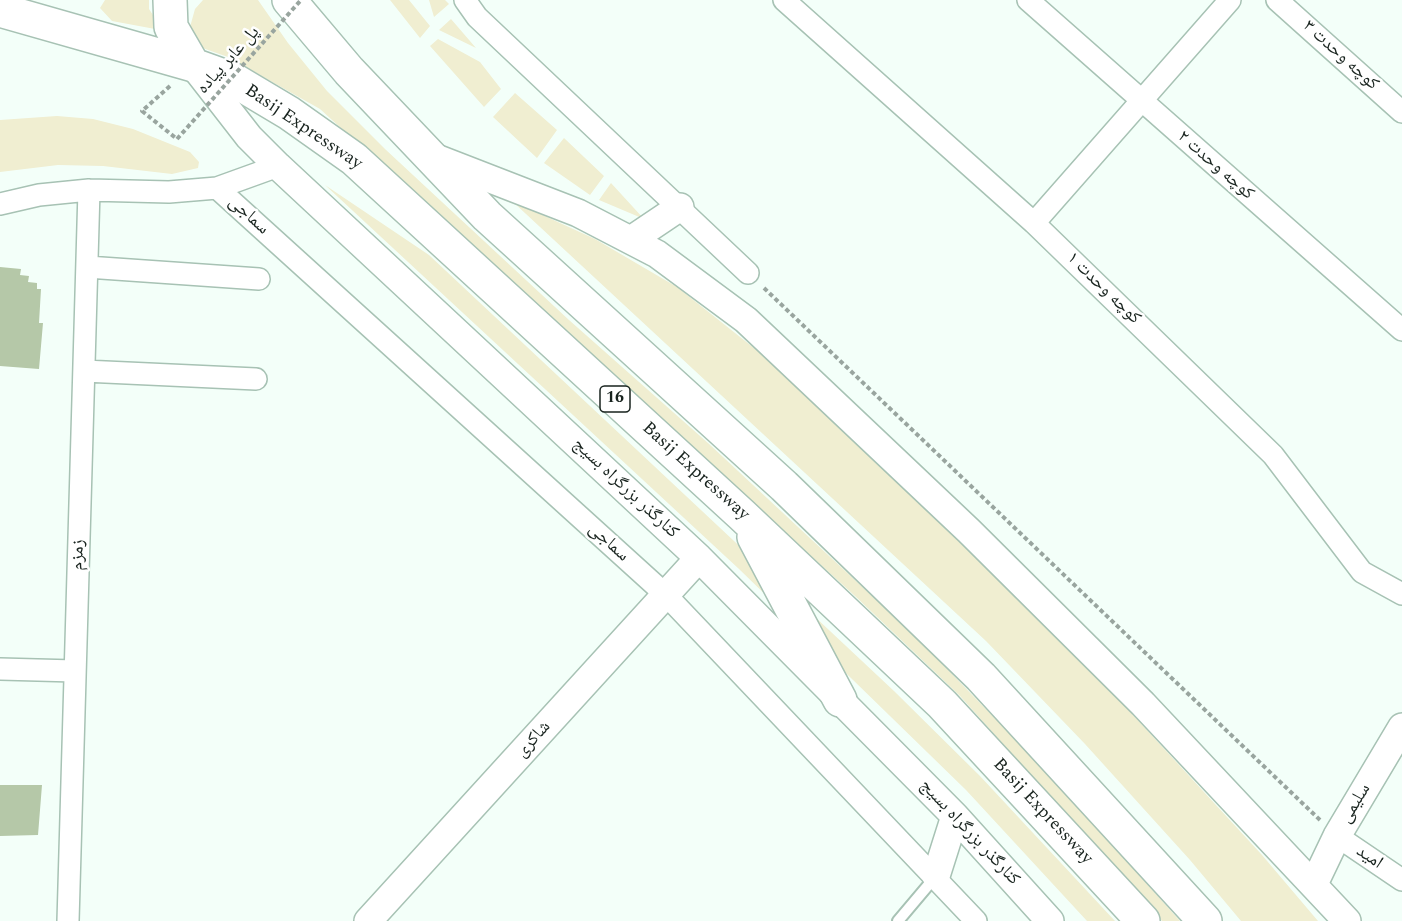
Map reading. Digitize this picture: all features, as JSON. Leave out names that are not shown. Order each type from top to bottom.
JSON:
[{"type":"highway","points":[[0,5],[6,0]]},
{"type":"highway","points":[[170,0],[171,27],[193,65]]},
{"type":"highway","points":[[289,0],[349,71],[487,216],[784,486],[981,677],[1205,921]]},
{"type":"highway","name":"Basij Expressway","points":[[0,10],[193,65],[231,79],[289,113],[354,159],[742,515],[942,704],[1143,921]]},
{"type":"highway","points":[[742,515],[840,700]]},
{"type":"street","points":[[465,0],[477,17],[748,273]]},
{"type":"street","name":"کوچه وحدت ۱","points":[[784,0],[1034,223],[1273,455],[1362,572],[1402,594]]},
{"type":"street","name":"کوچه وحدت ۲","points":[[1028,0],[1402,330]]},
{"type":"street","points":[[1034,223],[1230,0]]},
{"type":"street","name":"کوچه وحدت ۳","points":[[1277,0],[1402,112]]},
{"type":"street","name":"کنارگذر بزرگراه بسیج","points":[[193,65],[249,136],[278,166],[699,558],[955,816],[1050,921]]},
{"type":"street","points":[[429,155],[578,213],[631,240],[657,254],[746,320],[969,531],[1143,704],[1347,921]]},
{"type":"street","points":[[0,204],[39,195],[89,190],[169,192],[217,188],[278,166]]},
{"type":"street","name":"سماجی","points":[[217,188],[666,595],[936,876],[976,921]]},
{"type":"street","name":"زمزم","points":[[68,921],[89,190]]},
{"type":"street","points":[[631,240],[680,207]]},
{"type":"street","points":[[87,267],[259,279]]},
{"type":"street","points":[[84,371],[256,379]]},
{"type":"street","name":"شاکری","points":[[368,921],[699,558]]},
{"type":"street","points":[[0,669],[75,671]]},
{"type":"street","name":"سلیمی","points":[[1314,884],[1337,837],[1402,727]]},
{"type":"street","points":[[936,876],[955,816]]},
{"type":"street","name":"امید","points":[[1337,837],[1402,880]]},
{"type":"lane","points":[[898,921],[936,876]]},
{"type":"path","name":"پل عابر پیاده","points":[[142,111],[177,139],[301,0]]},
{"type":"path","points":[[748,273],[1337,837]]},
{"type":"shaded area","points":[[105,0],[149,0],[149,9],[159,24],[155,29],[112,21],[100,8]]},
{"type":"shaded area","points":[[203,0],[258,0],[288,43],[327,91],[385,149],[569,320],[708,443],[916,637],[1046,771],[1180,921],[1162,921],[960,696],[855,596],[320,109],[228,57],[194,45],[190,27],[195,9]]},
{"type":"shaded area","points":[[390,0],[409,0],[430,26],[420,38]]},
{"type":"shaded area","points":[[429,0],[445,0],[449,4],[434,17]]},
{"type":"shaded area","points":[[451,19],[476,48],[439,30]]},
{"type":"shaded area","points":[[438,39],[480,62],[501,89],[484,107],[430,46]]},
{"type":"shaded area","points":[[515,93],[557,130],[537,158],[493,117]]},
{"type":"shaded area","points":[[57,116],[93,119],[133,129],[190,152],[199,162],[198,168],[172,174],[103,166],[58,165],[0,172],[0,120]]},
{"type":"shaded area","points":[[564,138],[604,176],[590,195],[544,163]]},
{"type":"shaded area","points":[[611,183],[644,219],[599,200]]},
{"type":"shaded area","points":[[325,185],[429,255],[894,691],[980,776],[1115,921],[1087,921],[966,790],[739,569]]},
{"type":"shaded area","points":[[512,201],[595,239],[677,287],[783,371],[912,490],[1110,690],[1262,855],[1318,921],[1241,921],[1190,860],[1085,744],[986,641]]},
{"type":"building","points":[[0,267],[21,269],[20,275],[29,276],[28,282],[37,283],[37,289],[41,289],[39,323],[43,323],[39,369],[0,366]]},
{"type":"building","points":[[0,785],[42,785],[38,835],[0,836]]}]
